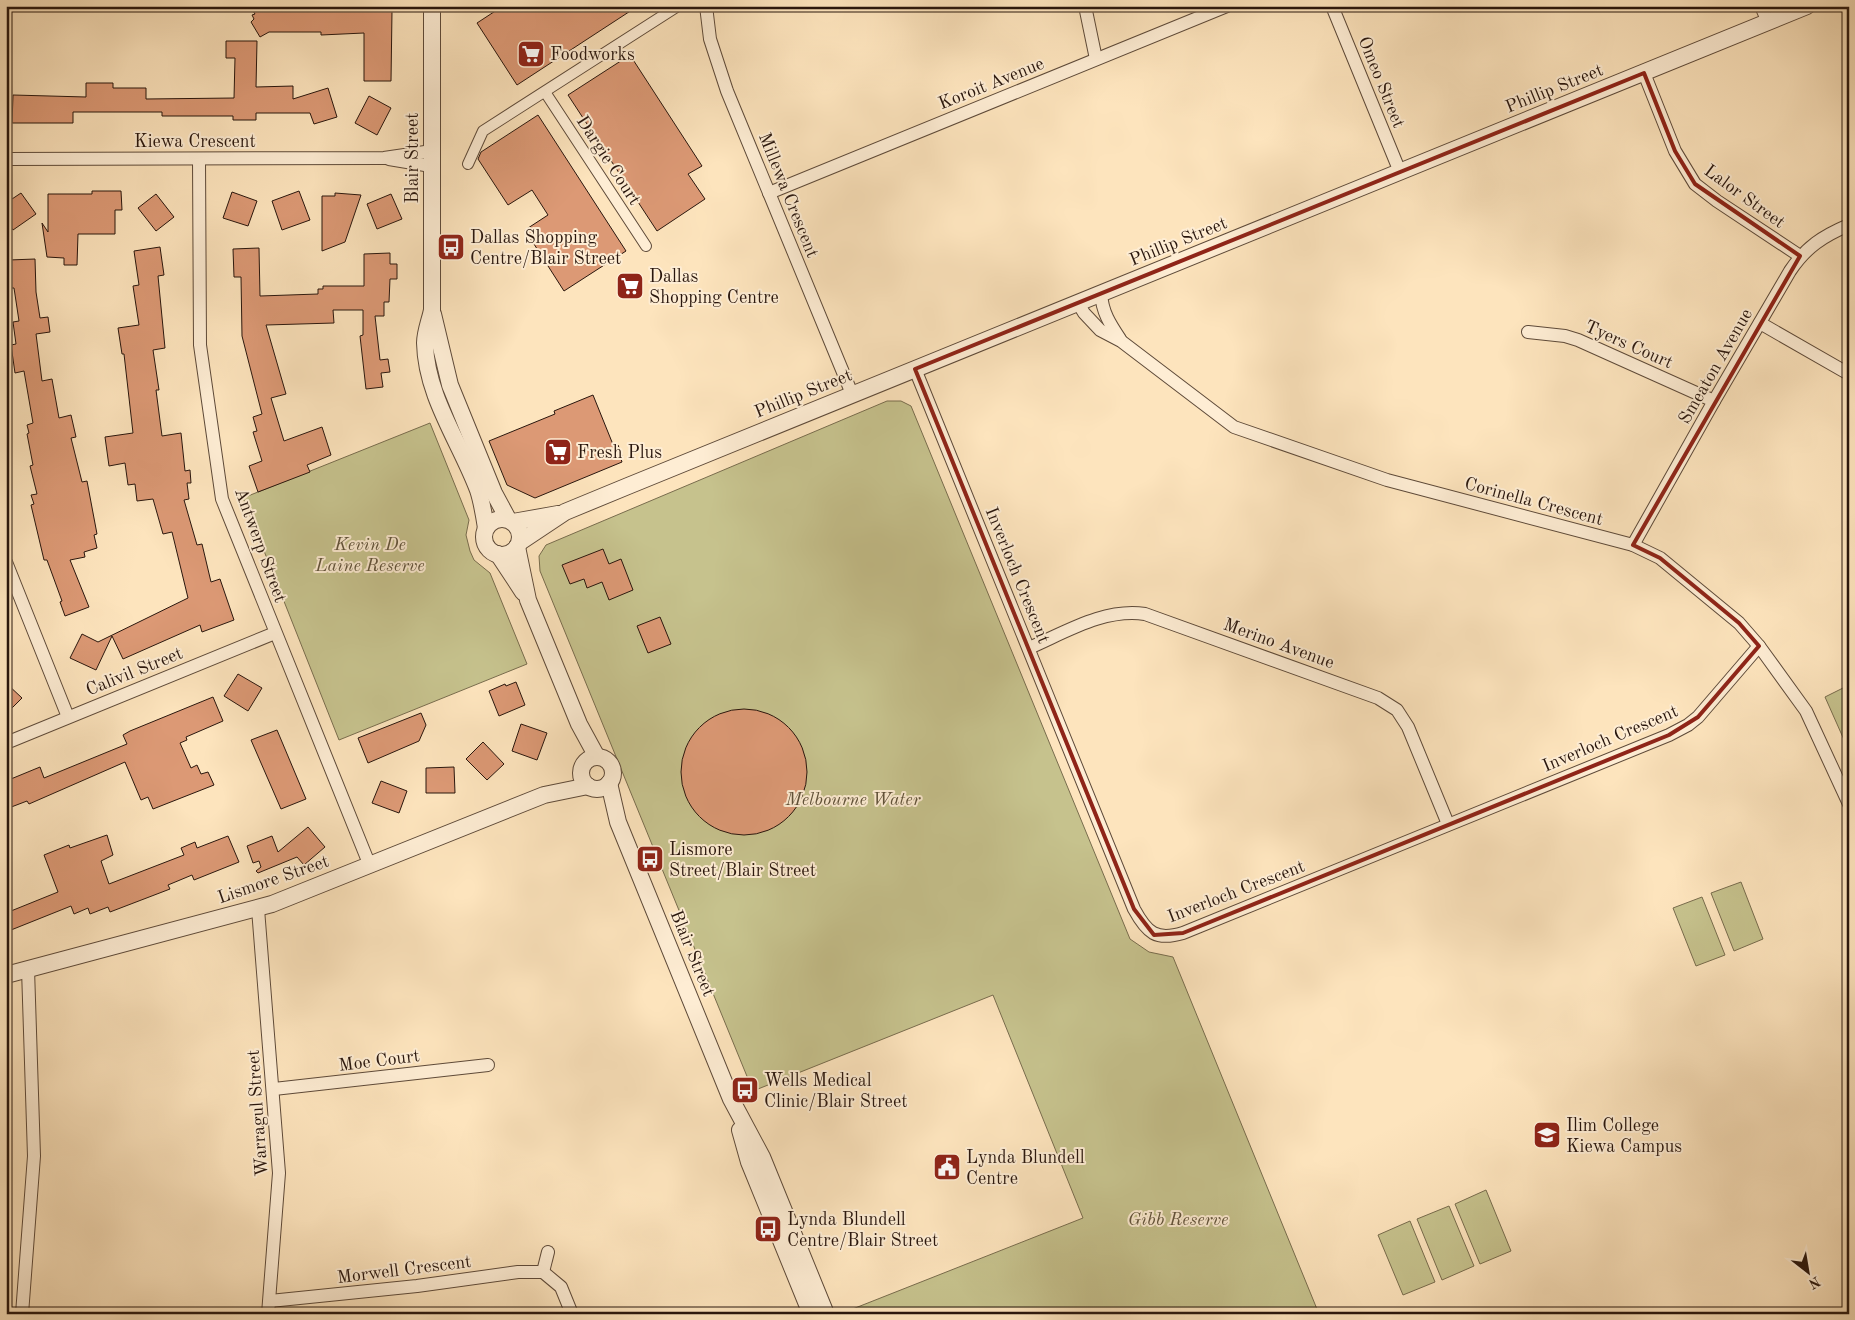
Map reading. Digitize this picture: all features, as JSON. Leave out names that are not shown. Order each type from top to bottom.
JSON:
[{"type":"street","name":"Blair Street","points":[[432,6],[432,310],[425,341],[430,372],[450,430],[478,490],[486,528]]},
{"type":"street","points":[[468,164],[483,131],[678,6]]},
{"type":"street","name":"Millewa Crescent","points":[[706,6],[710,39],[719,69],[852,394]]},
{"type":"street","points":[[1084,6],[1096,59]]},
{"type":"street","name":"Koroit Avenue","points":[[769,193],[1227,6]]},
{"type":"street","name":"Omeo Street","points":[[1332,6],[1400,172]]},
{"type":"street","points":[[1761,6],[1768,22]]},
{"type":"street","name":"Phillip Street","points":[[518,544],[565,512],[1807,6]]},
{"type":"street","name":"Lalor Street","points":[[1644,73],[1675,151],[1695,184],[1716,201],[1800,256]]},
{"type":"street","name":"Dargie Court","points":[[544,92],[646,246]]},
{"type":"street","name":"Kiewa Crescent","points":[[6,158],[432,158]]},
{"type":"street","name":"Antwerp Street","points":[[199,159],[198,318],[222,499],[370,866]]},
{"type":"street","name":"Smeaton Avenue","points":[[1633,545],[1714,401],[1800,256],[1818,239],[1849,225]]},
{"type":"street","name":"Corinella Crescent","points":[[1101,293],[1102,307],[1121,341]]},
{"type":"street","name":"Corinella Crescent","points":[[1078,303],[1090,322],[1121,341],[1234,427],[1387,480],[1633,545],[1660,558],[1739,623],[1759,646],[1806,711],[1849,804]]},
{"type":"street","name":"Blair Street","points":[[432,310],[450,385],[494,493],[511,521]]},
{"type":"street","points":[[1760,323],[1849,374]]},
{"type":"street","name":"Tyers Court","points":[[1528,332],[1565,336],[1578,340],[1714,401]]},
{"type":"street","name":"Inverloch Crescent","points":[[915,369],[1134,909],[1144,926],[1154,935],[1172,937],[1183,933],[1670,735],[1688,725],[1708,706],[1759,646]]},
{"type":"street","name":"Phillip Street","points":[[511,521],[565,512]]},
{"type":"street","points":[[528,600],[518,544],[520,531],[511,521],[496,520],[486,528],[486,544],[498,554],[528,600],[579,724],[587,764],[582,780],[590,788],[602,788],[609,784],[613,774],[610,764],[587,764]]},
{"type":"street","points":[[498,554],[509,553],[518,544]]},
{"type":"street","points":[[6,562],[68,717]]},
{"type":"street","name":"Merino Avenue","points":[[1029,648],[1109,615],[1138,613],[1378,698],[1397,710],[1408,727],[1448,824]]},
{"type":"street","name":"Calivil Street","points":[[6,743],[275,633]]},
{"type":"street","name":"Lismore Street","points":[[544,795],[587,764]]},
{"type":"street","name":"Blair Street","points":[[609,784],[618,822],[731,1099],[762,1157],[826,1314]]},
{"type":"street","name":"Blair Street","points":[[590,788],[618,822]]},
{"type":"street","name":"Lismore Street","points":[[6,975],[258,909],[370,866],[544,795],[590,788]]},
{"type":"street","name":"Warragul Street","points":[[258,909],[274,1089],[279,1192],[269,1307]]},
{"type":"street","points":[[22,1314],[34,1156],[28,970]]},
{"type":"street","name":"Moe Court","points":[[274,1089],[488,1064]]},
{"type":"street","name":"Blair Street","points":[[731,1099],[749,1162],[811,1314]]},
{"type":"street","points":[[548,1252],[543,1272],[561,1287],[572,1314]]},
{"type":"street","name":"Morwell Crescent","points":[[269,1307],[518,1272],[543,1272]]},
{"type":"highlighted area","points":[[1644,73],[1675,151],[1695,184],[1800,256],[1633,545],[1660,558],[1739,623],[1759,646],[1698,717],[1669,735],[1183,933],[1154,935],[1134,909],[915,369]]},
{"type":"green space","name":"Melbourne Water","points":[[887,401],[901,401],[911,406],[1130,939],[1149,952],[1173,957],[1319,1314],[846,1314],[845,1312],[1083,1218],[993,995],[753,1091],[540,571],[539,556],[546,545]]},
{"type":"green space","name":"Kevin De Laine Reserve","points":[[430,423],[469,520],[466,535],[470,551],[474,560],[490,573],[527,664],[339,740],[243,498]]},
{"type":"green space","points":[[1849,685],[1849,751],[1825,697]]},
{"type":"green space","points":[[1741,882],[1763,939],[1734,951],[1711,893]]},
{"type":"green space","points":[[1702,897],[1725,955],[1696,966],[1673,908]]},
{"type":"green space","points":[[1486,1190],[1511,1251],[1480,1264],[1455,1204]]},
{"type":"green space","points":[[1449,1206],[1474,1266],[1442,1280],[1417,1219]]},
{"type":"green space","points":[[1410,1221],[1435,1282],[1403,1295],[1378,1235]]},
{"type":"building","points":[[250,6],[302,6],[307,11],[392,11],[391,81],[364,81],[364,33],[321,35],[321,32],[269,32],[260,37],[251,22],[254,19],[252,15],[255,14]]},
{"type":"building","name":"Foodworks","points":[[503,6],[638,6],[517,85],[477,23]]},
{"type":"building","points":[[226,41],[257,41],[256,87],[293,86],[293,99],[328,88],[337,117],[314,124],[310,113],[256,113],[256,120],[233,120],[233,116],[162,116],[162,112],[73,112],[73,123],[12,123],[13,95],[86,97],[86,83],[113,83],[113,88],[146,88],[146,99],[234,98],[235,58],[226,58]]},
{"type":"building","points":[[630,55],[702,166],[688,174],[705,199],[657,231],[568,95]]},
{"type":"building","points":[[369,96],[391,108],[377,135],[355,123]]},
{"type":"building","points":[[538,115],[626,251],[564,291],[525,230],[548,215],[532,190],[508,205],[478,159],[481,152]]},
{"type":"building","points":[[92,191],[121,191],[122,210],[115,210],[115,234],[78,234],[77,265],[64,265],[64,258],[47,257],[42,223],[48,232],[48,194],[92,194]]},
{"type":"building","points":[[299,191],[310,220],[282,230],[272,201]]},
{"type":"building","points":[[232,192],[257,201],[248,226],[223,218]]},
{"type":"building","points":[[21,193],[36,214],[13,230],[6,220],[6,203]]},
{"type":"building","points":[[335,193],[361,195],[345,242],[322,251],[322,196],[335,196]]},
{"type":"building","points":[[156,194],[174,217],[156,231],[138,208]]},
{"type":"building","points":[[391,194],[402,219],[377,229],[367,204]]},
{"type":"building","points":[[160,247],[164,275],[158,276],[165,348],[153,350],[159,390],[156,390],[162,436],[181,433],[185,471],[190,470],[191,483],[187,483],[189,499],[184,500],[197,545],[202,544],[211,582],[220,579],[234,620],[202,632],[200,625],[123,659],[112,636],[96,670],[70,658],[82,634],[98,642],[188,598],[172,532],[163,534],[153,499],[137,501],[135,484],[128,485],[125,463],[109,466],[105,437],[133,433],[124,354],[122,354],[118,328],[139,325],[133,286],[139,285],[134,251]]},
{"type":"building","points":[[259,248],[260,296],[318,294],[318,289],[323,289],[323,286],[364,286],[364,254],[390,253],[390,264],[397,264],[397,279],[390,279],[389,302],[384,302],[384,316],[375,316],[380,360],[388,359],[390,372],[381,373],[383,387],[366,389],[360,336],[363,335],[363,310],[333,310],[334,323],[266,325],[286,394],[271,398],[284,441],[322,427],[331,455],[307,465],[310,472],[258,492],[249,466],[262,461],[253,432],[257,431],[253,417],[262,414],[242,336],[241,277],[234,277],[233,249]]},
{"type":"building","points":[[35,259],[36,292],[40,318],[48,317],[50,332],[36,334],[42,381],[52,379],[59,418],[71,415],[76,437],[71,438],[82,482],[87,481],[97,534],[94,535],[97,548],[84,552],[85,557],[70,560],[89,607],[65,616],[60,602],[62,601],[47,560],[44,560],[31,505],[34,504],[31,495],[37,494],[30,466],[33,465],[27,425],[33,423],[24,371],[15,373],[11,345],[16,344],[13,322],[19,321],[14,288],[10,288],[9,260]]},
{"type":"building","name":"Fresh Plus","points":[[593,395],[614,447],[618,445],[623,458],[621,459],[622,462],[535,498],[507,485],[489,441],[555,414],[554,411]]},
{"type":"building","points":[[603,549],[609,564],[621,559],[633,590],[609,600],[602,582],[587,588],[584,579],[570,584],[562,565]]},
{"type":"building","points":[[660,617],[671,644],[648,653],[637,626]]},
{"type":"building","points":[[238,674],[262,688],[248,711],[224,696]]},
{"type":"building","points":[[516,682],[525,705],[499,716],[489,691],[505,684],[506,686]]},
{"type":"building","points":[[6,683],[22,698],[6,714]]},
{"type":"building","points":[[213,697],[223,721],[186,737],[187,740],[180,743],[191,768],[197,765],[201,774],[208,772],[214,785],[153,809],[148,797],[141,800],[125,762],[29,804],[27,801],[6,809],[6,781],[40,767],[44,778],[127,744],[123,735],[130,731]]},
{"type":"building","points":[[744,709],[768,714],[788,728],[802,748],[807,772],[802,796],[788,816],[768,830],[744,835],[720,830],[700,816],[686,796],[681,772],[686,748],[700,728],[720,714]]},
{"type":"building","points":[[421,713],[426,725],[419,741],[368,763],[358,738]]},
{"type":"building","points":[[521,724],[547,733],[537,760],[512,751]]},
{"type":"building","points":[[277,730],[306,799],[281,809],[251,740]]},
{"type":"building","points":[[483,742],[504,764],[487,780],[466,759]]},
{"type":"building","points":[[454,767],[455,793],[426,793],[426,768]]},
{"type":"building","points":[[381,781],[407,791],[399,813],[372,803]]},
{"type":"building","points":[[308,827],[325,847],[304,865],[297,857],[258,873],[256,871],[261,867],[259,861],[253,863],[247,846],[272,836],[278,852]]},
{"type":"building","points":[[107,835],[113,855],[101,861],[109,884],[184,855],[181,848],[195,842],[197,848],[228,836],[239,862],[194,880],[192,875],[168,885],[170,889],[110,912],[108,907],[90,914],[88,908],[74,914],[71,906],[6,932],[6,913],[58,892],[44,855],[69,845],[70,848]]},
{"type":"place","name":"Foodworks","points":[[531,54]]},
{"type":"place","name":"Dallas Shopping Centre/Blair Street","points":[[451,247]]},
{"type":"place","name":"Dallas Shopping Centre","points":[[630,286]]},
{"type":"place","name":"Fresh Plus","points":[[558,452]]},
{"type":"place","name":"Lismore Street/Blair Street","points":[[650,859]]},
{"type":"place","name":"Wells Medical Clinic/Blair Street","points":[[745,1090]]},
{"type":"place","name":"Ilim College Kiewa Campus","points":[[1547,1135]]},
{"type":"place","name":"Lynda Blundell Centre","points":[[947,1167]]},
{"type":"place","name":"Lynda Blundell Centre/Blair Street","points":[[768,1229]]},
{"type":"park label","name":"Gibb Reserve","points":[[1178,1219]]}]
